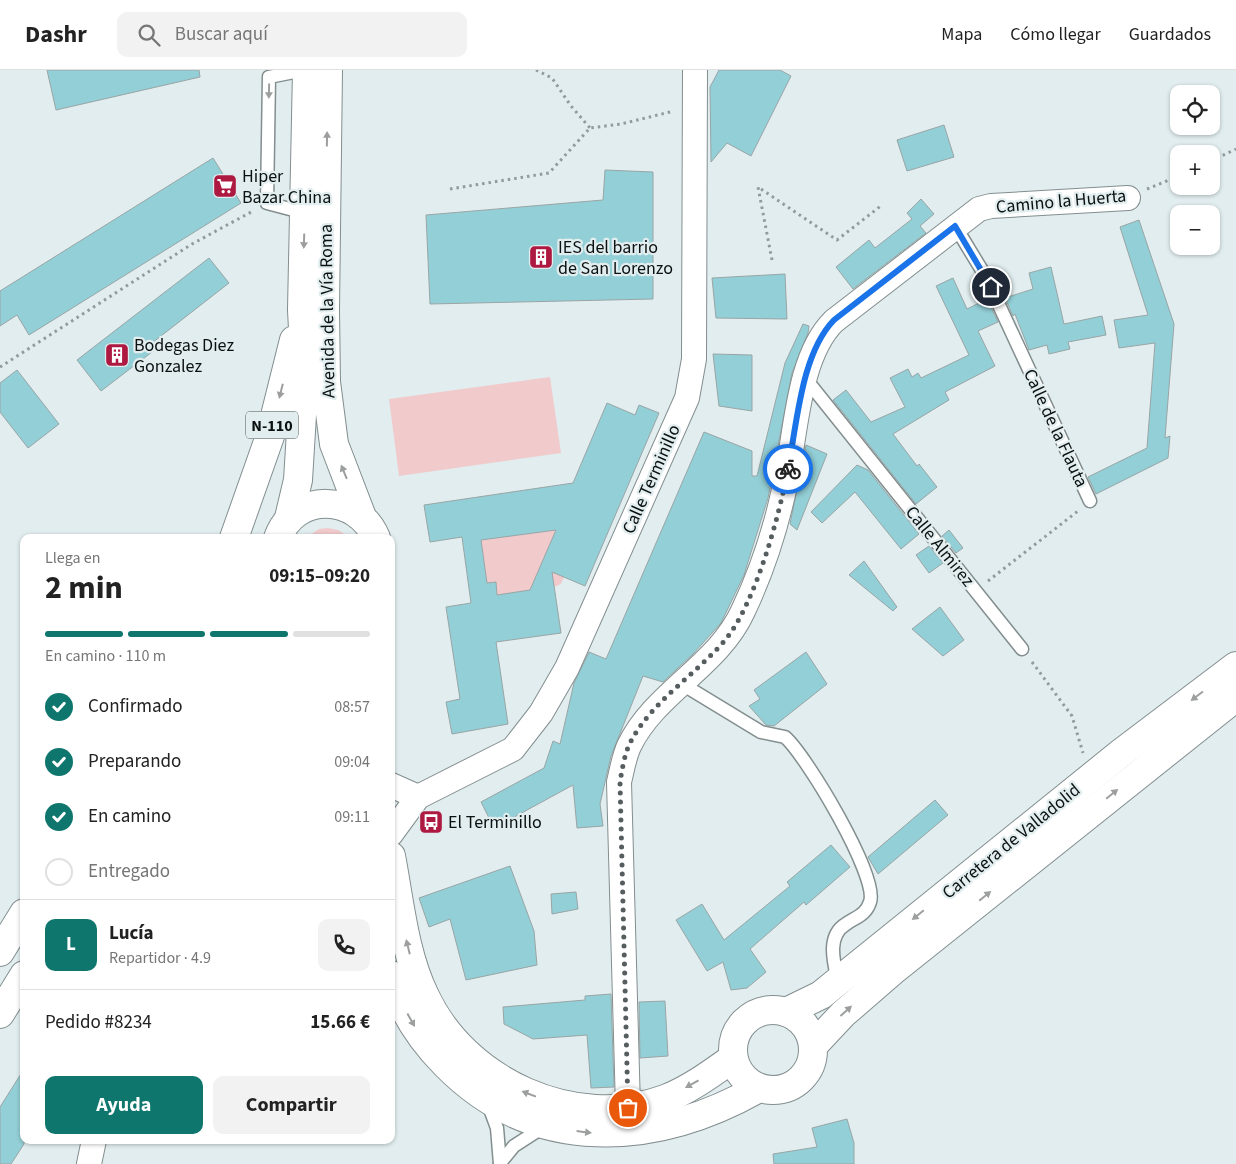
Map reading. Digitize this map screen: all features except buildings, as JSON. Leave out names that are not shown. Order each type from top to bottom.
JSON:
[{"type":"main road","name":"Avenida de la Vía Roma","points":[[281,530],[298,480],[301,446],[305,366],[302,310],[305,213],[305,70]]},
{"type":"main road","name":"Avenida de la Vía Roma","points":[[328,70],[326,382],[334,444],[369,527]]},
{"type":"main road","name":"Avenida de la Vía Roma","points":[[235,534],[270,436],[302,310]]},
{"type":"main road","points":[[281,530],[310,506],[326,503],[342,505],[369,527]]},
{"type":"main road","name":"Carretera de Valladolid","points":[[786,1012],[821,995],[1121,753],[1236,666]]},
{"type":"main road","name":"Carretera de Valladolid","points":[[813,1046],[842,1014],[895,969],[1184,736],[1236,697]]},
{"type":"main road","points":[[395,878],[407,945],[425,998],[453,1038],[497,1076],[522,1091],[550,1102],[582,1108],[628,1108],[667,1098],[733,1058]]},
{"type":"main road","points":[[0,952],[20,920]]},
{"type":"main road","points":[[0,1014],[20,982]]},
{"type":"main road","points":[[395,989],[422,1039],[461,1080],[487,1100],[545,1126],[589,1133],[632,1132],[678,1123],[722,1107],[759,1088]]},
{"type":"main road","points":[[762,1012],[786,1012],[796,1017],[810,1035],[813,1046],[809,1066],[798,1082],[786,1088],[772,1091],[759,1088],[747,1081],[738,1071],[733,1058],[733,1046],[736,1035],[746,1021],[762,1012]]},
{"type":"street","name":"Calle Terminillo","points":[[395,829],[418,797],[513,749],[541,712],[567,668],[686,398],[694,358],[694,106],[696,72]]},
{"type":"street","name":"Camino la Huerta","points":[[628,1108],[620,782],[629,746],[638,730],[652,712],[726,638],[743,610],[771,540],[785,485],[806,378],[814,353],[830,325],[979,209],[991,206],[1128,198]]},
{"type":"street","points":[[395,787],[418,797]]},
{"type":"street","points":[[89,1164],[93,1144]]},
{"type":"lane","points":[[305,70],[269,78],[267,203],[305,213]]},
{"type":"lane","name":"Calle de la Flauta","points":[[955,226],[986,277],[1090,501]]},
{"type":"lane","name":"Calle Almirez","points":[[806,378],[1022,650]]},
{"type":"lane","points":[[682,684],[761,732],[785,737],[842,819],[869,880],[871,900],[865,913],[843,925],[835,940],[832,951],[838,980]]},
{"type":"lane","points":[[487,1100],[497,1128],[500,1164]]},
{"type":"lane","points":[[500,1164],[514,1146],[545,1126]]},
{"type":"path","points":[[536,70],[552,78],[571,106],[590,128]]},
{"type":"path","points":[[450,189],[549,173],[590,128],[621,124],[694,106]]},
{"type":"path","points":[[1220,157],[1236,149]]},
{"type":"path","name":"Camino la Huerta","points":[[1128,198],[1170,180]]},
{"type":"path","points":[[772,260],[758,187],[836,240],[882,204]]},
{"type":"path","points":[[0,367],[192,244],[267,203]]},
{"type":"path","name":"Calle de la Flauta","points":[[976,591],[1090,501]]},
{"type":"path","points":[[1022,650],[1072,716],[1084,758]]},
{"type":"shaded area","points":[[550,377],[561,453],[399,476],[389,399]]},
{"type":"shaded area","points":[[328,528],[338,530],[344,534],[312,534],[319,529]]},
{"type":"shaded area","points":[[556,530],[540,567],[564,577],[561,584],[554,587],[497,595],[496,582],[487,583],[481,540]]},
{"type":"way so far","points":[[628,1108],[620,782],[623,762],[638,730],[652,712],[706,661],[736,625],[771,540],[788,469]]},
{"type":"place","name":"Hiper Bazar China","points":[[225,186]]},
{"type":"place","name":"IES del barrio de San Lorenzo","points":[[541,257]]},
{"type":"place","name":"Bodegas Diez Gonzalez","points":[[117,355]]},
{"type":"place","name":"El Terminillo","points":[[431,822]]},
{"type":"route","points":[[788,469],[808,371],[823,334],[834,320],[955,226],[976,258],[991,287]]}]
